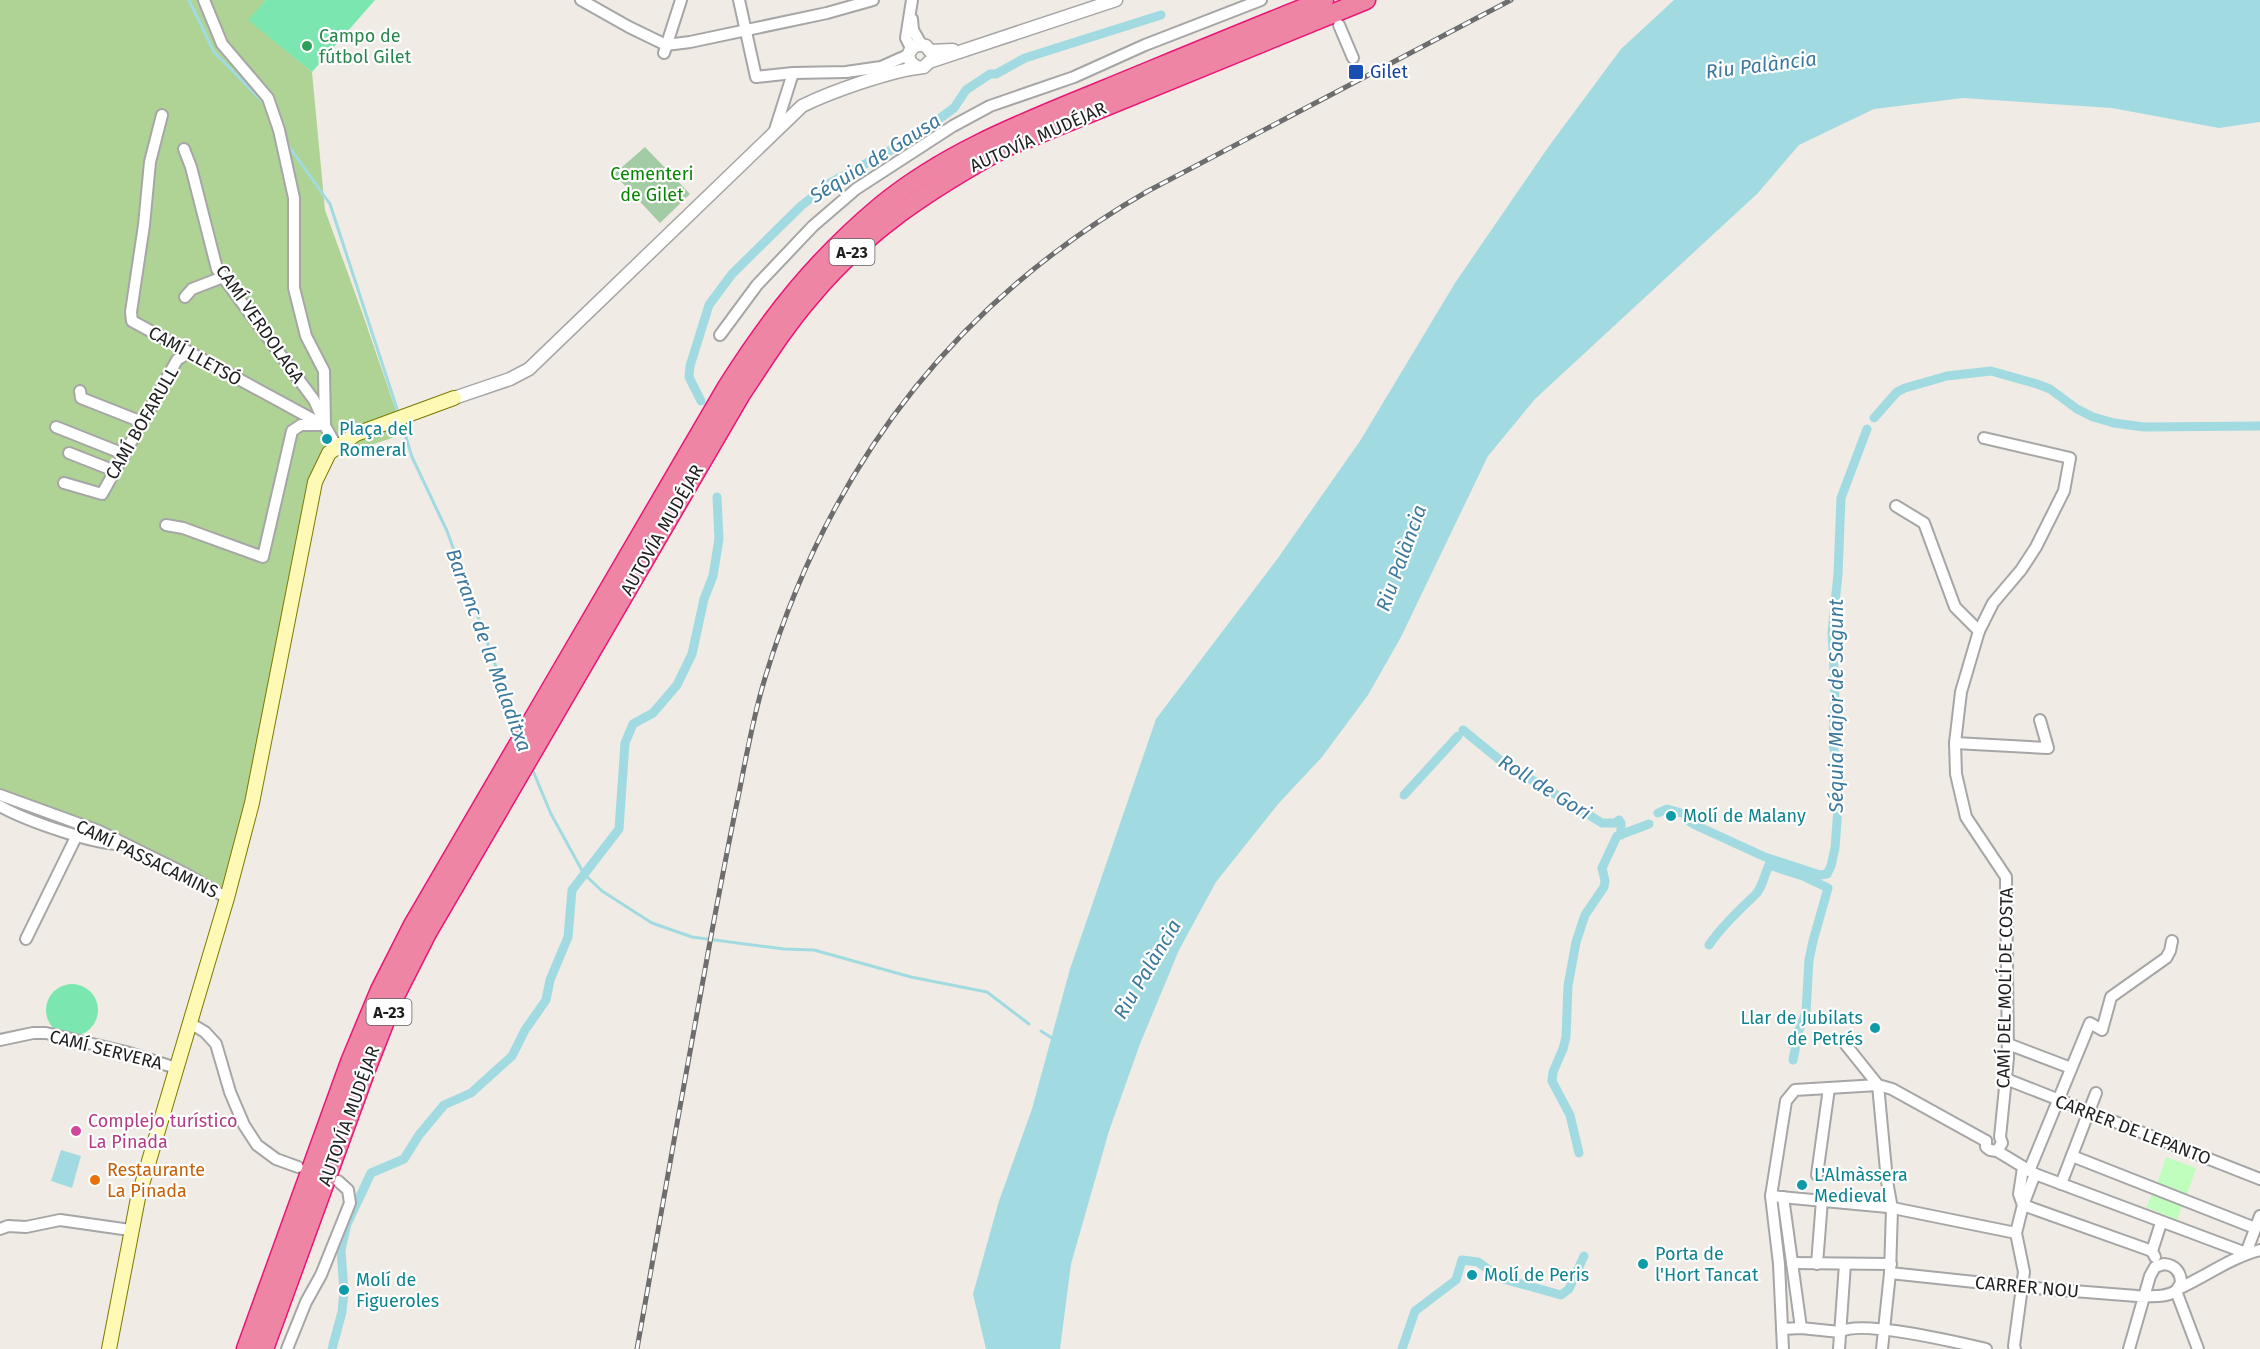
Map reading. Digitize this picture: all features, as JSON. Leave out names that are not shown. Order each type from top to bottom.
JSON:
[{"type":"highway","name":"AUTOVÍA MUDÉJAR","points":[[260,1349],[394,998],[514,766],[536,712],[750,351],[800,284],[837,244],[883,204],[937,167],[995,135],[1324,0]]},
{"type":"highway","name":"AUTOVÍA MUDÉJAR","points":[[260,1349],[299,1204],[350,1062],[380,990],[413,925],[514,766],[541,735],[741,394],[776,340],[810,297],[849,255],[897,214],[938,185],[1004,148],[1366,0]]},
{"type":"highway","points":[[233,1349],[299,1204]]},
{"type":"main road","points":[[109,1349],[130,1230],[227,898],[252,803],[315,482],[329,453],[356,434],[454,398]]},
{"type":"street","points":[[204,0],[222,44],[268,98],[279,130],[294,198],[294,288],[306,336],[324,371],[325,426],[337,447]]},
{"type":"street","points":[[581,0],[665,49],[827,13],[873,0]]},
{"type":"street","points":[[665,49],[681,0]]},
{"type":"street","points":[[740,0],[756,77],[881,68],[918,53],[969,49],[1116,0]]},
{"type":"street","points":[[720,335],[757,285],[813,226],[856,189],[953,126],[990,106],[1074,77],[1146,45],[1262,0]]},
{"type":"street","points":[[911,5],[918,53]]},
{"type":"street","points":[[1339,25],[1353,58]]},
{"type":"street","points":[[454,398],[510,379],[529,369],[802,106],[818,98],[917,67],[910,63],[918,53]]},
{"type":"street","points":[[878,78],[918,53]]},
{"type":"street","points":[[774,133],[793,73]]},
{"type":"street","name":"CAMÍ LLETSÓ","points":[[162,116],[150,162],[144,225],[131,312],[132,321],[325,426]]},
{"type":"street","name":"CAMÍ VERDOLAGA","points":[[184,149],[217,269],[314,400],[325,426]]},
{"type":"street","points":[[184,297],[192,289],[224,277]]},
{"type":"street","name":"CAMÍ BOFARULL","points":[[64,483],[102,494],[177,360],[189,352]]},
{"type":"street","points":[[80,391],[81,398],[142,422]]},
{"type":"street","points":[[166,525],[183,528],[263,557],[292,431],[301,425],[325,426]]},
{"type":"street","points":[[56,427],[124,454]]},
{"type":"street","name":"CAMÍ DEL MOLÍ DE COSTA","points":[[1984,438],[2070,458],[2064,491],[2036,547],[2021,570],[1993,603],[1979,632],[1961,692],[1955,743],[1956,774],[1966,818],[2006,877],[2008,1044],[2000,1137]]},
{"type":"street","points":[[69,453],[114,471]]},
{"type":"street","points":[[1896,507],[1924,523],[1955,606],[1979,632]]},
{"type":"street","points":[[1955,743],[2048,747],[2040,720]]},
{"type":"street","name":"CAMÍ PASSACAMINS","points":[[0,795],[99,831],[186,874],[227,898]]},
{"type":"street","points":[[0,806],[14,814],[101,843],[124,844]]},
{"type":"street","points":[[26,939],[77,835]]},
{"type":"street","points":[[2015,1349],[2013,1346],[2024,1272],[2016,1233],[2029,1171],[2090,1023],[2102,1030],[2111,997],[2166,958],[2172,942]]},
{"type":"street","points":[[190,1023],[205,1032],[216,1044],[230,1092],[244,1125],[257,1145],[276,1159],[298,1167]]},
{"type":"street","name":"CAMÍ SERVERA","points":[[0,1040],[46,1033],[126,1052],[176,1068]]},
{"type":"street","points":[[2008,1044],[2071,1068]]},
{"type":"street","points":[[1846,1045],[1878,1084],[1892,1209],[1890,1268],[1882,1349]]},
{"type":"street","name":"CARRER DE LEPANTO","points":[[2006,1079],[2260,1179]]},
{"type":"street","points":[[1783,1349],[1779,1264],[1771,1196],[1786,1101],[1795,1090],[1878,1084],[1892,1089],[1986,1141],[1988,1149],[1997,1151],[2029,1171],[2161,1223],[2246,1253]]},
{"type":"street","points":[[1817,1175],[1828,1088]]},
{"type":"street","points":[[2061,1184],[2096,1093]]},
{"type":"street","points":[[1986,1141],[1991,1135],[2000,1137],[2002,1146],[1997,1151]]},
{"type":"street","points":[[2072,1156],[2255,1228]]},
{"type":"street","points":[[287,1349],[306,1302],[321,1275],[350,1203],[348,1190],[338,1181]]},
{"type":"street","points":[[1771,1196],[1892,1209],[2016,1233]]},
{"type":"street","points":[[1783,1197],[1801,1328]]},
{"type":"street","points":[[1817,1264],[1822,1200]]},
{"type":"street","points":[[2023,1204],[2152,1251],[2159,1265]]},
{"type":"street","points":[[2246,1253],[2260,1216]]},
{"type":"street","points":[[2,1225],[26,1227],[60,1220],[130,1230]]},
{"type":"street","points":[[2152,1251],[2161,1223]]},
{"type":"street","points":[[2150,1280],[2153,1290],[2164,1295],[2206,1276],[2246,1253],[2260,1250]]},
{"type":"street","name":"CARRER NOU","points":[[1792,1263],[1890,1268],[2022,1287],[2144,1296],[2164,1295]]},
{"type":"street","points":[[1839,1349],[1845,1264]]},
{"type":"street","points":[[2129,1349],[2152,1271],[2159,1265],[2170,1264],[2178,1270],[2206,1276]]},
{"type":"street","points":[[2177,1290],[2181,1283],[2178,1270]]},
{"type":"street","points":[[2177,1290],[2199,1349]]},
{"type":"street","points":[[1782,1329],[1801,1328],[1840,1332],[1844,1329],[1856,1328],[1883,1330],[1923,1334],[1986,1349]]},
{"type":"green space","points":[[0,0],[266,0],[249,20],[312,72],[325,210],[404,434],[326,460],[227,898],[72,822],[0,790]]},
{"type":"green space","name":"Campo de fútbol Gilet","points":[[266,0],[375,0],[312,72],[248,20]]},
{"type":"green space","name":"Cementeri de Gilet","points":[[645,147],[690,194],[660,223],[614,174]]},
{"type":"green space","points":[[67,984],[77,984],[86,988],[94,996],[98,1010],[94,1024],[86,1032],[77,1036],[67,1036],[58,1032],[50,1024],[46,1015],[46,1005],[50,996],[58,988]]},
{"type":"green space","points":[[2166,1157],[2196,1168],[2187,1195],[2157,1184]]},
{"type":"green space","points":[[2152,1195],[2182,1206],[2177,1220],[2146,1207]]},
{"type":"water","name":"Riu Palància","points":[[1674,0],[2260,0],[2260,122],[2219,128],[2112,108],[1963,98],[1874,109],[1799,145],[1758,193],[1535,399],[1488,456],[1401,637],[1368,695],[1322,757],[1279,803],[1216,882],[1179,950],[1140,1044],[1109,1131],[1071,1264],[1060,1349],[986,1349],[973,1294],[999,1201],[1032,1109],[1070,969],[1156,719],[1278,558],[1360,441],[1455,283],[1549,146],[1621,49]]},
{"type":"water","points":[[61,1150],[81,1156],[72,1188],[51,1181]]},
{"type":"waterway","name":"Barranc de la Maladitxa","points":[[189,0],[214,52],[267,106]]},
{"type":"waterway","name":"Séquia de Gausa","points":[[701,401],[689,377],[690,366],[709,305],[732,274],[801,206],[830,183],[913,138],[954,108],[966,90],[990,74],[996,74],[1025,58],[1161,15]]},
{"type":"waterway","name":"Barranc de la Maladitxa","points":[[285,141],[330,204],[399,415]]},
{"type":"waterway","name":"Séquia Major de Sagunt","points":[[1874,418],[1897,392],[1905,388],[1947,376],[1991,371],[2050,389],[2077,409],[2093,417],[2114,423],[2144,427],[2260,426]]},
{"type":"waterway","name":"Barranc de la Maladitxa","points":[[401,421],[412,457],[447,531],[493,658],[517,733]]},
{"type":"waterway","name":"Séquia Major de Sagunt","points":[[1658,813],[1667,809],[1685,814],[1687,820],[1695,825],[1765,857],[1820,875],[1827,874],[1835,848],[1840,781],[1833,744],[1835,688],[1832,632],[1838,574],[1841,498],[1867,429]]},
{"type":"waterway","name":"Séquia de Gausa","points":[[332,1349],[342,1312],[344,1291],[341,1250],[347,1224],[371,1173],[404,1159],[419,1135],[444,1105],[471,1093],[512,1056],[525,1030],[546,1000],[550,980],[568,937],[572,890],[619,829],[625,743],[633,724],[653,713],[677,685],[692,654],[704,599],[713,576],[719,539],[717,497]]},
{"type":"waterway","name":"Roll de Gori","points":[[1463,730],[1501,761],[1602,823],[1615,823],[1619,820],[1621,835]]},
{"type":"waterway","name":"Roll de Gori","points":[[1404,795],[1458,736]]},
{"type":"waterway","name":"Barranc de la Maladitxa","points":[[531,766],[551,814],[584,874],[602,891],[652,923],[692,937],[784,949],[814,950],[911,977],[987,992],[1029,1024]]},
{"type":"waterway","name":"Séquia Major de Sagunt","points":[[1579,1153],[1570,1115],[1552,1081],[1566,1037],[1568,986],[1576,942],[1585,915],[1604,887],[1602,868],[1617,836],[1649,824]]},
{"type":"waterway","points":[[1709,945],[1725,925],[1757,893],[1769,865],[1803,876],[1828,888],[1809,960],[1806,1012],[1799,1030],[1793,1060]]},
{"type":"waterway","name":"Barranc de la Maladitxa","points":[[1041,1031],[1055,1040]]},
{"type":"waterway","name":"Séquia Major de Sagunt","points":[[1402,1349],[1415,1311],[1456,1280],[1462,1260],[1478,1262],[1500,1278],[1561,1295],[1569,1289],[1584,1256]]},
{"type":"railway","points":[[637,1349],[712,931],[757,705],[792,601],[825,528],[863,460],[908,397],[959,338],[1016,284],[1079,235],[1148,191],[1511,0]]},
{"type":"place","name":"Campo de fútbol Gilet","points":[[307,46]]},
{"type":"place","name":"Gilet","points":[[1356,72]]},
{"type":"place","name":"Plaça del Romeral","points":[[327,439]]},
{"type":"place","name":"Molí de Malany","points":[[1671,816]]},
{"type":"place","name":"Llar de Jubilats de Petrés","points":[[1875,1028]]},
{"type":"place","name":"Complejo turístico La Pinada","points":[[76,1131]]},
{"type":"place","name":"Restaurante La Pinada","points":[[95,1180]]},
{"type":"place","name":"L'Almàssera Medieval","points":[[1802,1185]]},
{"type":"place","name":"Porta de l'Hort Tancat","points":[[1643,1264]]},
{"type":"place","name":"Molí de Peris","points":[[1472,1275]]},
{"type":"place","name":"Molí de Figueroles","points":[[344,1290]]}]
